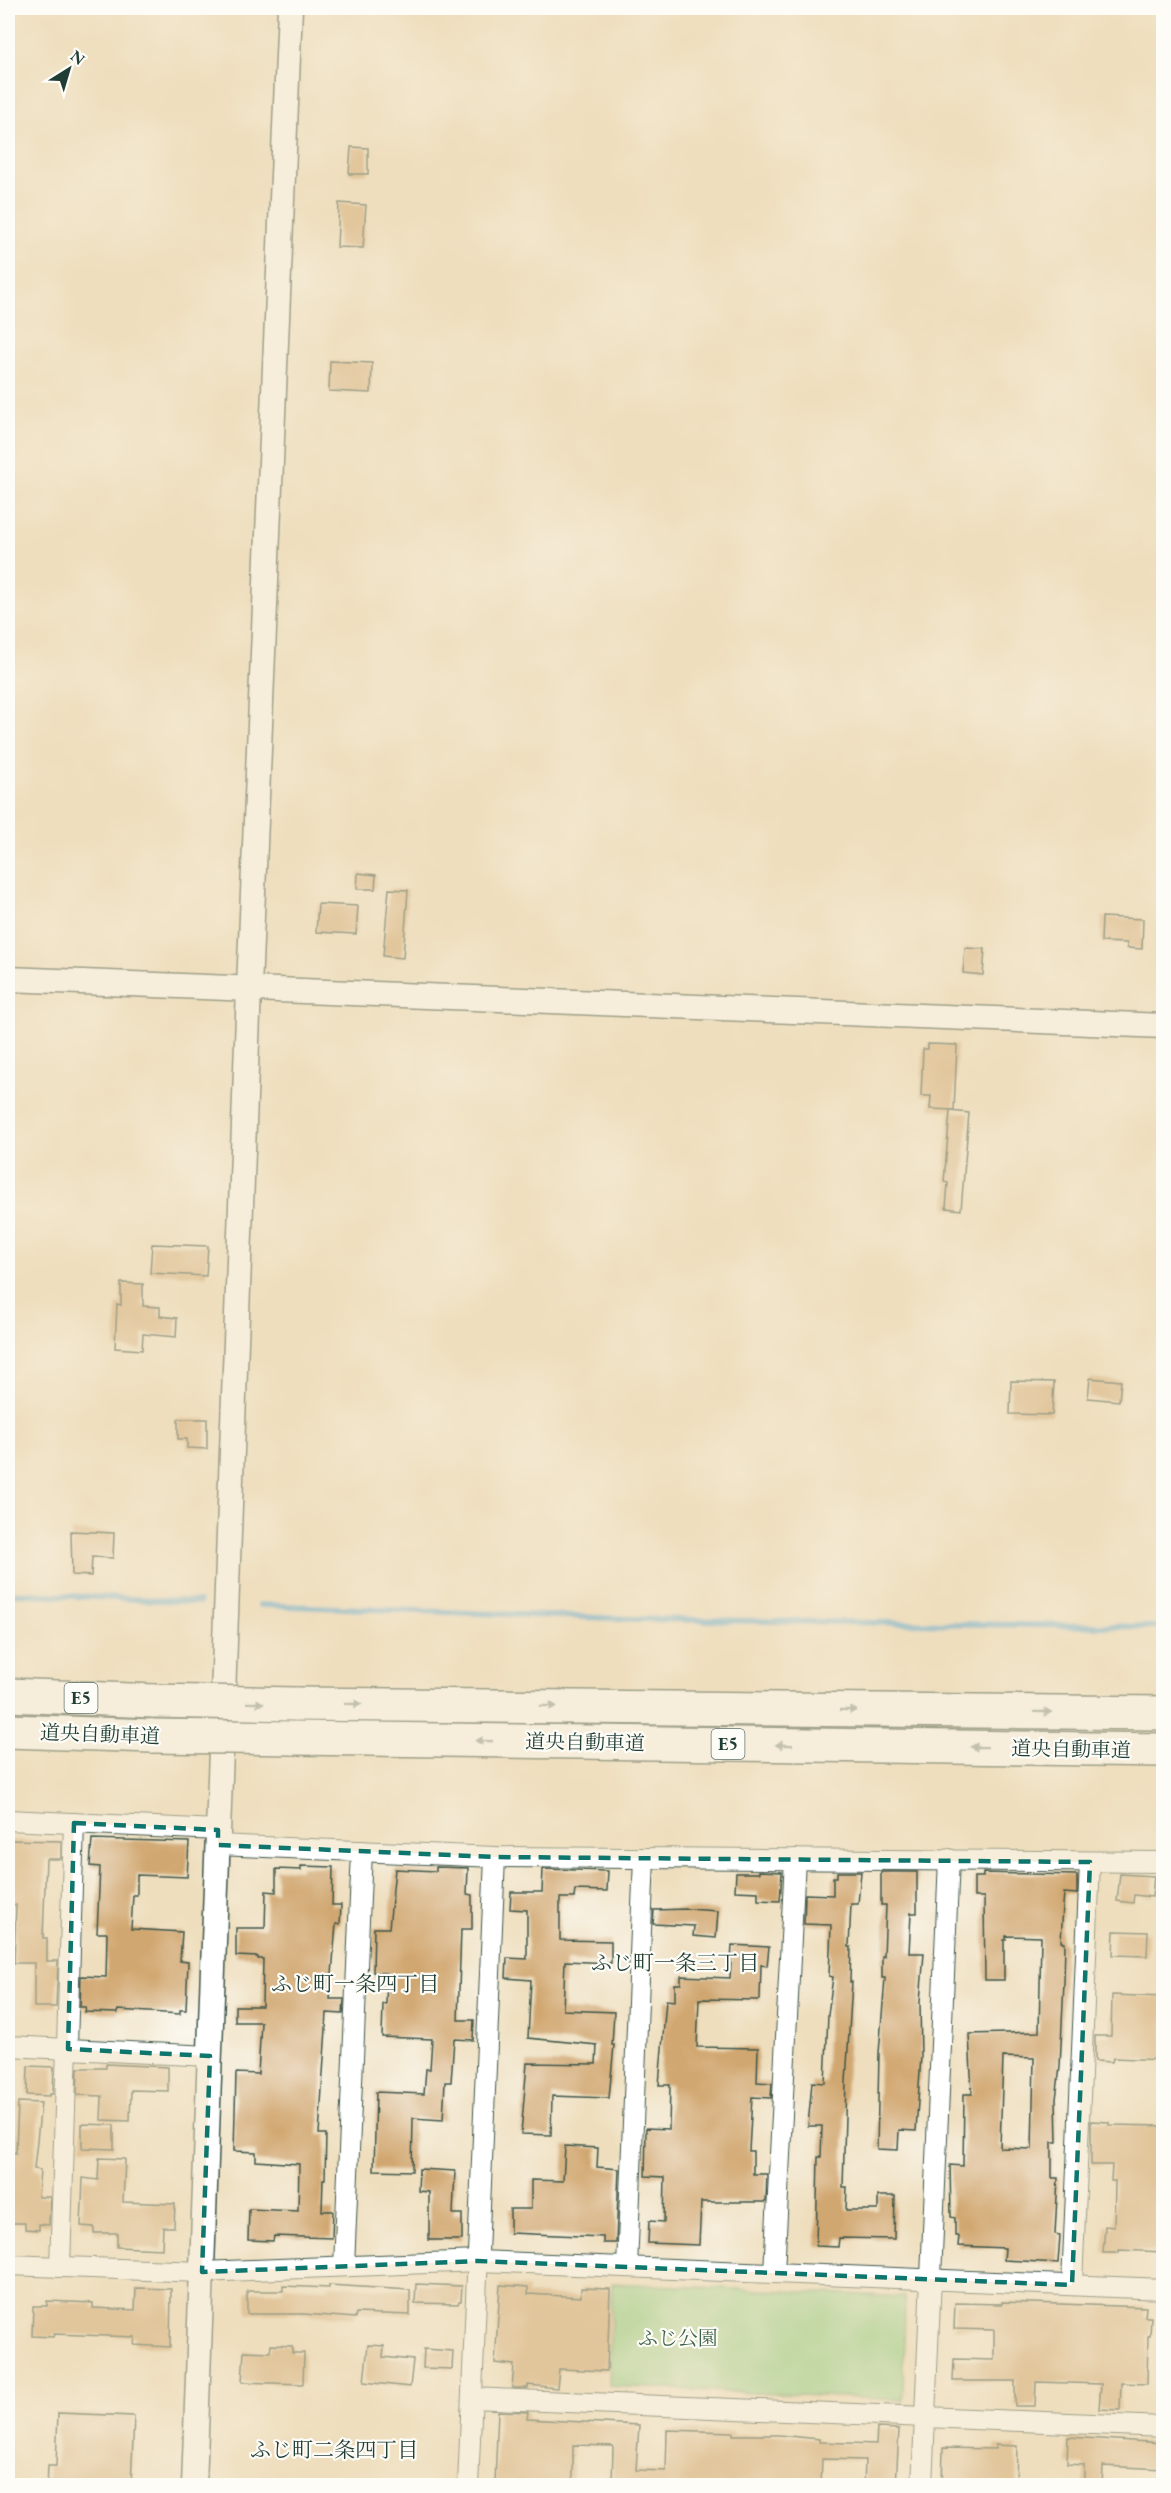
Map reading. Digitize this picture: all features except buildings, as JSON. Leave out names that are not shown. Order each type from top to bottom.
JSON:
[{"type":"highway","name":"道央自動車道","points":[[8,1695],[295,1704],[1164,1713]]},
{"type":"highway","name":"道央自動車道","points":[[8,1731],[153,1736],[1164,1750]]},
{"type":"street","points":[[194,2486],[249,988],[290,8]]},
{"type":"street","points":[[8,979],[1164,1026]]},
{"type":"street","points":[[8,1820],[74,1823],[362,1851],[495,1857],[1164,1862]]},
{"type":"street","points":[[60,2267],[74,1823]]},
{"type":"street","points":[[344,2266],[362,1851]]},
{"type":"street","points":[[468,2486],[495,1857]]},
{"type":"street","points":[[627,2267],[644,1858]]},
{"type":"street","points":[[774,2273],[795,1859]]},
{"type":"street","points":[[922,2486],[949,1859]]},
{"type":"street","points":[[1072,2285],[1090,1862]]},
{"type":"street","points":[[8,2046],[210,2056]]},
{"type":"street","points":[[8,2265],[202,2272],[478,2261],[1164,2289]]},
{"type":"street","points":[[472,2398],[1164,2427]]},
{"type":"highlighted area","points":[[74,1823],[218,1830],[218,1845],[495,1857],[1090,1862],[1072,2285],[478,2261],[202,2272],[210,2056],[68,2049]]},
{"type":"green space","name":"ふじ公園","points":[[612,2283],[905,2297],[903,2400],[609,2386]]},
{"type":"waterway","points":[[8,1593],[199,1602]]},
{"type":"waterway","points":[[260,1605],[634,1619],[1164,1627]]},
{"type":"district","name":"ふじ町一条三丁目","points":[[675,1963]]},
{"type":"district","name":"ふじ町一条四丁目","points":[[355,1984]]},
{"type":"district","name":"ふじ町二条四丁目","points":[[334,2450]]}]
